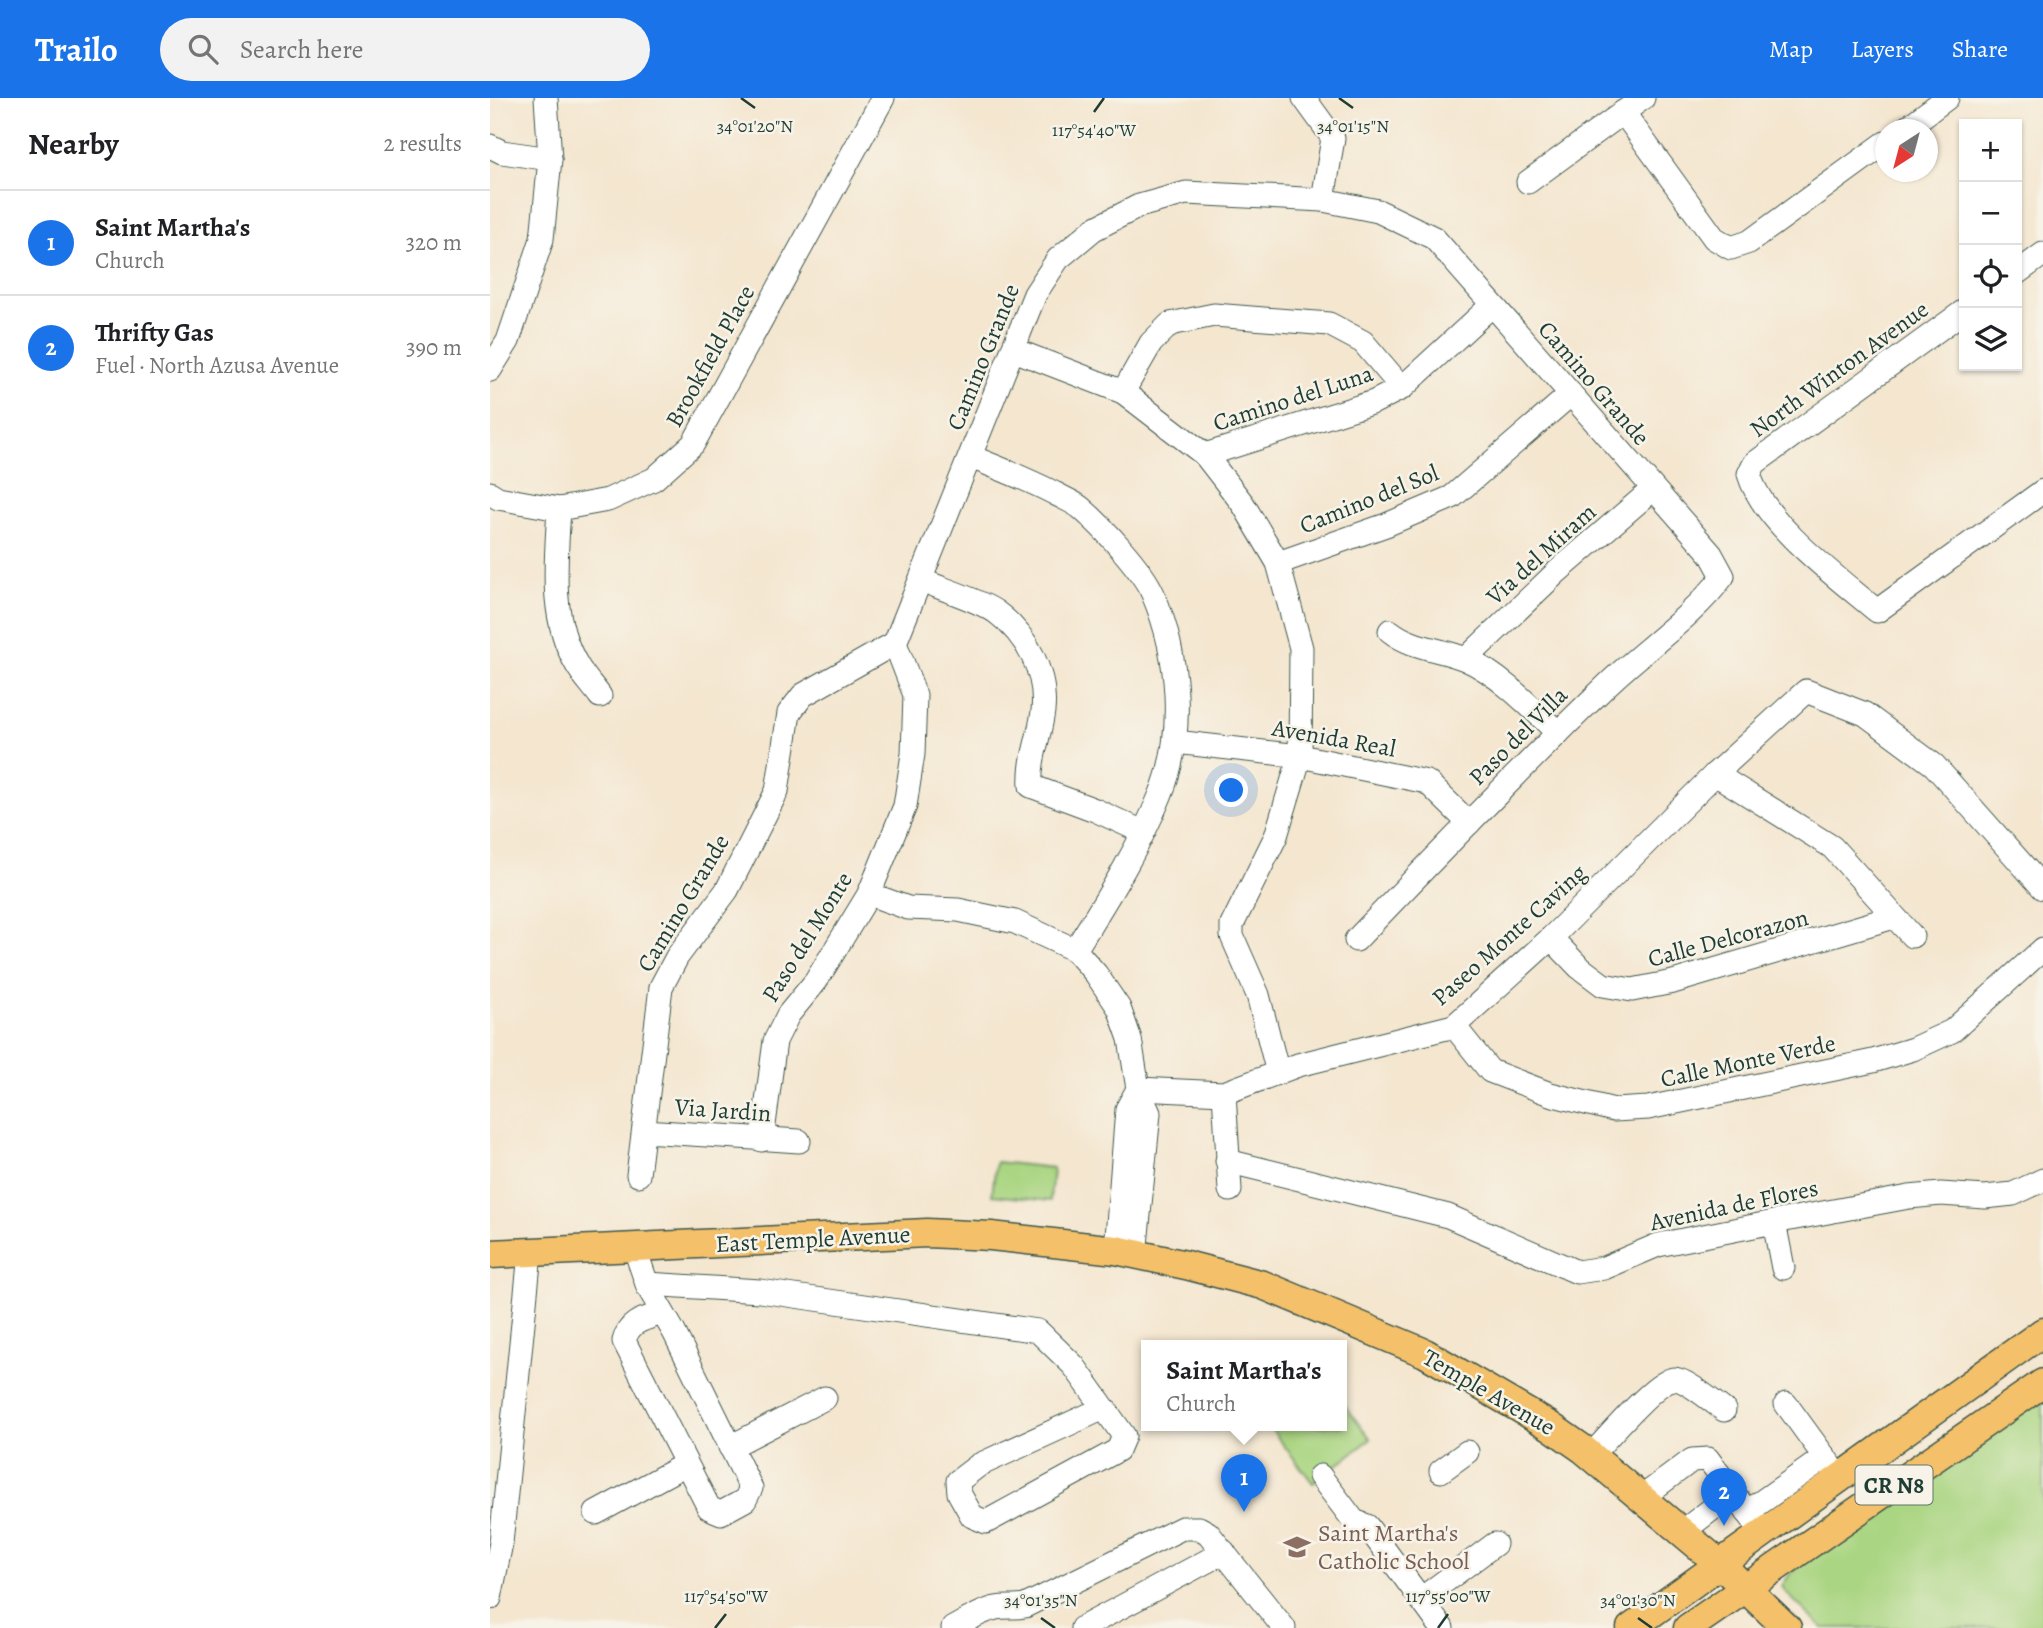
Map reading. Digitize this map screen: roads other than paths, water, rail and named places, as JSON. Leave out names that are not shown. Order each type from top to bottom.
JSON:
[{"type":"main road","name":"East Temple Avenue","points":[[490,1254],[927,1233],[991,1236],[1125,1252]]},
{"type":"main road","name":"Temple Avenue","points":[[1125,1252],[1264,1285],[1426,1353],[1550,1426],[1591,1455],[1720,1564],[1787,1628]]},
{"type":"main road","name":"CR N8","points":[[1631,1628],[1720,1564],[1748,1513],[1832,1468],[2043,1332]]},
{"type":"main road","name":"CR N8","points":[[1688,1628],[2043,1382]]},
{"type":"street","points":[[490,370],[499,336],[542,239],[550,159],[546,98]]},
{"type":"street","name":"Brookfield Place","points":[[490,493],[498,498],[559,509],[608,500],[654,479],[693,444],[883,98]]},
{"type":"street","points":[[1304,98],[1333,138],[1323,200]]},
{"type":"street","points":[[1528,183],[1643,98]]},
{"type":"street","points":[[1919,119],[1947,98]]},
{"type":"street","points":[[1623,112],[1714,238],[1731,248],[1749,242],[1875,150]]},
{"type":"street","points":[[490,146],[502,152],[550,159]]},
{"type":"street","name":"Camino Grande","points":[[638,1175],[661,987],[677,957],[727,890],[777,791],[789,713],[803,695],[895,643],[1035,294],[1058,260],[1094,229],[1139,206],[1186,193],[1323,200],[1378,211],[1434,238],[1711,554],[1723,576]]},
{"type":"street","points":[[2022,269],[2043,254]]},
{"type":"street","name":"Camino del Luna","points":[[1205,455],[1374,402],[1402,388],[1491,306]]},
{"type":"street","points":[[1123,392],[1151,342],[1170,324],[1214,315],[1329,324],[1363,342],[1402,388]]},
{"type":"street","name":"North Winton Avenue","points":[[1959,315],[1755,463],[1749,474],[1754,492],[1805,551],[1877,611],[2043,491]]},
{"type":"street","points":[[1014,350],[1123,392],[1205,455],[1243,504],[1278,563],[1301,648],[1300,757],[1276,836],[1231,925],[1232,936],[1258,995],[1278,1073]]},
{"type":"street","name":"Camino del Sol","points":[[1278,563],[1386,525],[1452,497],[1571,394]]},
{"type":"street","points":[[971,457],[1023,477],[1080,507],[1120,547],[1152,592],[1168,642],[1176,691],[1175,742],[1161,794],[1116,886],[1075,950]]},
{"type":"street","name":"Via del Miram","points":[[1466,659],[1557,572],[1653,490]]},
{"type":"street","points":[[559,509],[555,586],[562,628],[577,664],[600,696]]},
{"type":"street","name":"Paso del Villa","points":[[1356,940],[1558,733],[1629,663],[1711,592],[1723,576]]},
{"type":"street","points":[[922,580],[995,611],[1017,631],[1037,663],[1044,689],[1042,713],[1030,768],[1031,786],[1095,810],[1143,832]]},
{"type":"street","points":[[1390,631],[1403,641],[1466,659],[1515,691],[1558,733]]},
{"type":"street","name":"Paso del Monte","points":[[762,1140],[775,1041],[788,1015],[816,981],[869,894],[905,806],[913,754],[915,695],[895,643]]},
{"type":"street","name":"Paseo Monte Caving","points":[[1138,1089],[1224,1093],[1298,1065],[1454,1026],[1551,938],[1715,774],[1806,691],[1866,714],[1934,765],[2043,888]]},
{"type":"street","name":"Avenida Real","points":[[1175,742],[1300,757],[1427,782],[1469,823]]},
{"type":"street","points":[[1715,774],[1832,847],[1912,936]]},
{"type":"street","points":[[869,894],[908,908],[958,910],[1015,922],[1075,950],[1119,1008],[1130,1039],[1138,1089],[1149,1113],[1125,1252]]},
{"type":"street","name":"Calle Delcorazon","points":[[1551,938],[1579,967],[1602,985],[1632,990],[1673,982],[1894,917]]},
{"type":"street","name":"Calle Monte Verde","points":[[1454,1026],[1490,1071],[1550,1094],[1602,1107],[1615,1110],[1648,1108],[1873,1061],[1913,1049],[1952,1031],[2043,950]]},
{"type":"street","points":[[1224,1093],[1230,1190]]},
{"type":"street","name":"Via Jardin","points":[[644,1132],[799,1141]]},
{"type":"street","name":"Avenida de Flores","points":[[1227,1161],[1448,1216],[1577,1272],[1604,1268],[1658,1244],[1909,1197],[1941,1195],[1985,1198],[2013,1195],[2043,1180]]},
{"type":"street","points":[[1774,1222],[1783,1268]]},
{"type":"street","points":[[635,1249],[647,1284],[663,1313],[751,1488],[745,1500],[721,1513],[709,1508],[624,1341],[626,1331],[633,1323],[663,1313]]},
{"type":"street","points":[[490,1598],[501,1543],[530,1253]]},
{"type":"street","points":[[647,1284],[760,1291],[1038,1331],[1074,1366],[1104,1408],[1124,1436],[1118,1450],[986,1522],[972,1516],[959,1493],[958,1480],[979,1465],[1104,1408]]},
{"type":"street","points":[[1591,1455],[1657,1386],[1674,1379],[1684,1382],[1724,1410]]},
{"type":"street","points":[[730,1447],[825,1398]]},
{"type":"street","points":[[1786,1404],[1832,1468]]},
{"type":"street","points":[[1441,1471],[1467,1452]]},
{"type":"street","points":[[1641,1497],[1692,1460],[1708,1459],[1748,1513],[1682,1532]]},
{"type":"street","points":[[596,1513],[686,1464]]},
{"type":"street","points":[[1320,1476],[1354,1521],[1367,1526],[1442,1628]]},
{"type":"street","points":[[953,1628],[998,1607],[1012,1618],[1025,1606],[1182,1528],[1199,1528],[1208,1533],[1284,1628]]},
{"type":"street","points":[[1420,1599],[1495,1544]]},
{"type":"street","points":[[1082,1628],[1224,1552]]},
{"type":"place","name":"Saint Martha's","points":[[1244,1512]]},
{"type":"place","name":"Thrifty Gas","points":[[1724,1526]]},
{"type":"place","name":"Saint Martha's Catholic School","points":[[1297,1547]]}]
